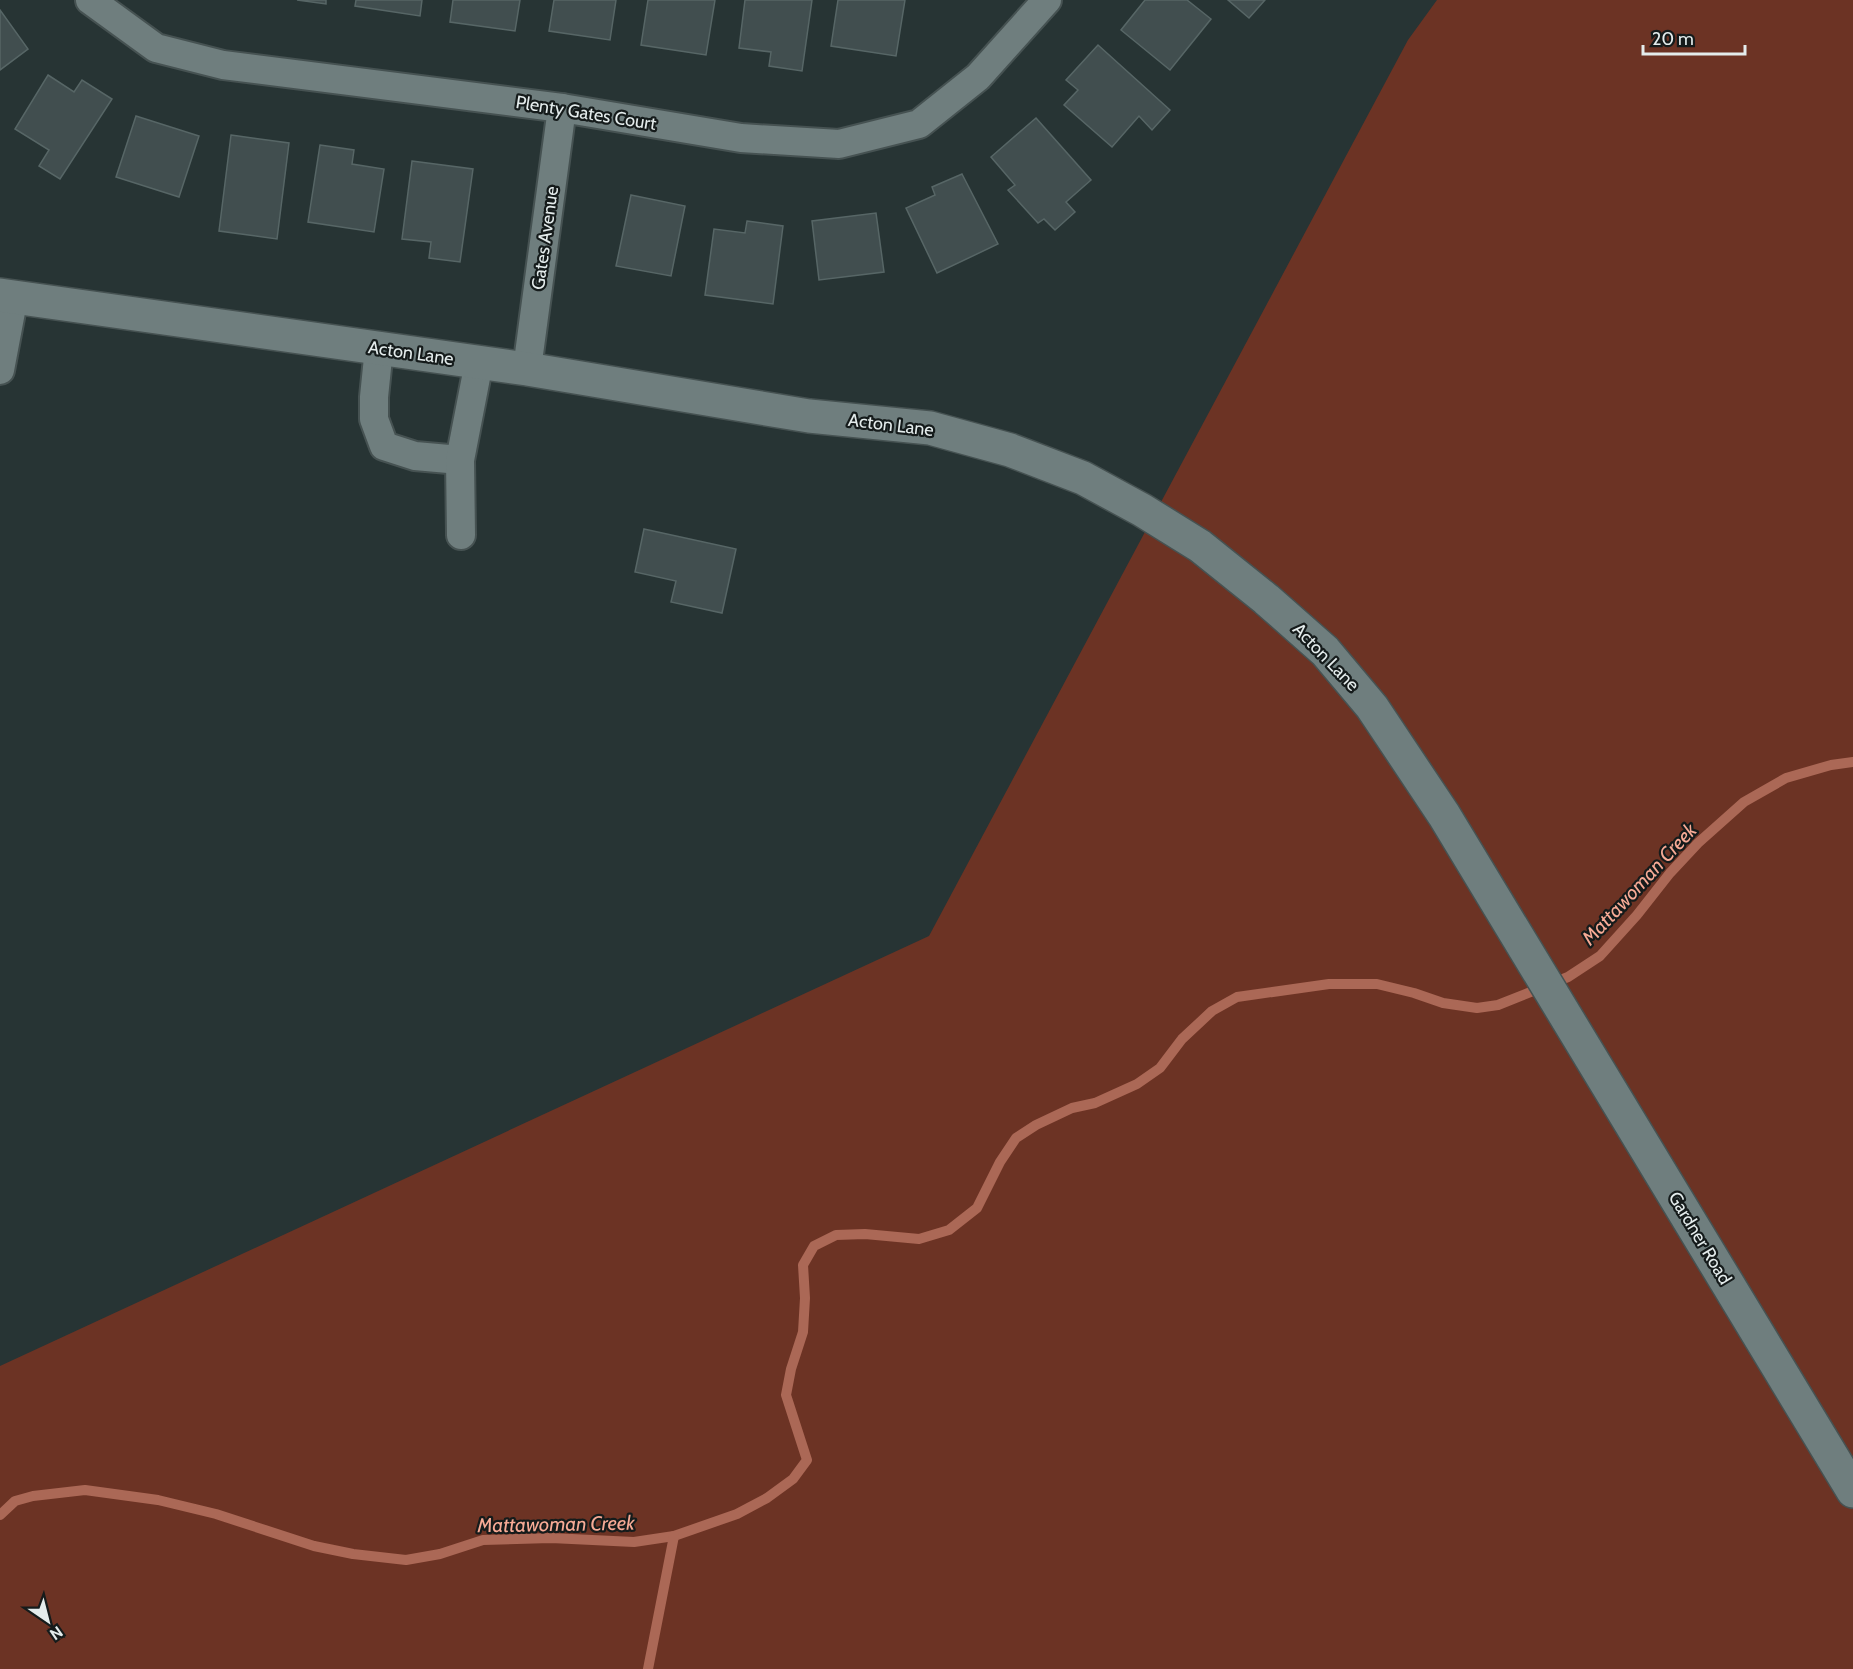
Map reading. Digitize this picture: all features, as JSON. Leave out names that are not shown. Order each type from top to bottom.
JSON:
[{"type":"street","name":"Plenty Gates Court","points":[[90,0],[156,48],[223,65],[562,108],[741,138],[839,144],[919,124],[978,77],[1047,0]]},
{"type":"street","name":"Gates Avenue","points":[[527,369],[562,108]]},
{"type":"street","name":"Acton Lane","points":[[7,295],[527,369],[809,416],[930,428],[1010,450],[1083,478],[1142,510],[1200,546],[1266,598],[1325,651],[1372,707],[1444,814],[1547,985]]},
{"type":"street","points":[[0,370],[7,295]]},
{"type":"street","points":[[379,348],[374,419],[384,446],[415,456],[460,460]]},
{"type":"street","points":[[461,535],[460,460],[479,362]]},
{"type":"street","name":"Gardner Road","points":[[1547,985],[1853,1491]]},
{"type":"shaded area","points":[[1437,0],[1853,0],[1853,1669],[0,1669],[0,1366],[929,936],[1408,40]]},
{"type":"building","points":[[297,0],[326,0],[326,4]]},
{"type":"building","points":[[356,0],[422,0],[420,16],[355,6]]},
{"type":"building","points":[[453,0],[520,0],[515,31],[450,22]]},
{"type":"building","points":[[554,0],[616,0],[610,40],[549,31]]},
{"type":"building","points":[[648,0],[715,0],[706,55],[641,45]]},
{"type":"building","points":[[745,0],[812,0],[802,71],[769,66],[771,52],[739,48]]},
{"type":"building","points":[[838,0],[905,0],[896,56],[831,46]]},
{"type":"building","points":[[1145,0],[1187,0],[1211,19],[1170,70],[1121,30]]},
{"type":"building","points":[[1228,0],[1265,0],[1249,18]]},
{"type":"building","points":[[0,10],[28,49],[0,70]]},
{"type":"building","points":[[1098,45],[1170,110],[1152,130],[1139,116],[1112,147],[1064,105],[1078,90],[1066,80]]},
{"type":"building","points":[[48,75],[74,92],[82,80],[112,99],[60,179],[39,166],[49,150],[15,129]]},
{"type":"building","points":[[136,116],[199,136],[179,197],[116,177]]},
{"type":"building","points":[[1036,118],[1091,180],[1066,202],[1075,212],[1055,230],[1044,219],[1038,223],[1008,190],[1015,185],[991,157]]},
{"type":"building","points":[[231,135],[289,143],[277,239],[219,231]]},
{"type":"building","points":[[320,145],[354,150],[352,164],[384,169],[374,232],[308,222]]},
{"type":"building","points":[[412,161],[473,169],[460,262],[429,258],[431,242],[402,239]]},
{"type":"building","points":[[962,174],[998,244],[937,273],[906,208],[935,195],[932,187]]},
{"type":"building","points":[[631,195],[685,206],[671,276],[616,266]]},
{"type":"building","points":[[876,213],[884,272],[819,280],[812,221]]},
{"type":"building","points":[[747,221],[783,226],[773,304],[705,295],[714,229],[745,233]]},
{"type":"building","points":[[644,529],[736,549],[722,613],[671,602],[676,581],[635,572]]},
{"type":"waterway","name":"Mattawoman Creek","points":[[0,1515],[15,1501],[33,1496],[85,1490],[158,1500],[216,1514],[314,1546],[353,1554],[406,1560],[440,1554],[483,1540],[551,1538],[634,1542],[674,1536],[737,1514],[767,1498],[793,1479],[807,1460],[786,1395],[791,1369],[803,1332],[805,1298],[803,1265],[814,1246],[836,1235],[865,1234],[919,1239],[949,1230],[977,1208],[1000,1162],[1016,1138],[1036,1125],[1072,1108],[1095,1103],[1137,1084],[1160,1068],[1182,1039],[1212,1011],[1237,997],[1329,984],[1377,984],[1443,1003],[1477,1008],[1498,1005],[1568,977],[1600,956],[1698,843],[1744,802],[1786,778],[1831,765],[1853,762]]},
{"type":"waterway","points":[[648,1669],[674,1536]]}]
